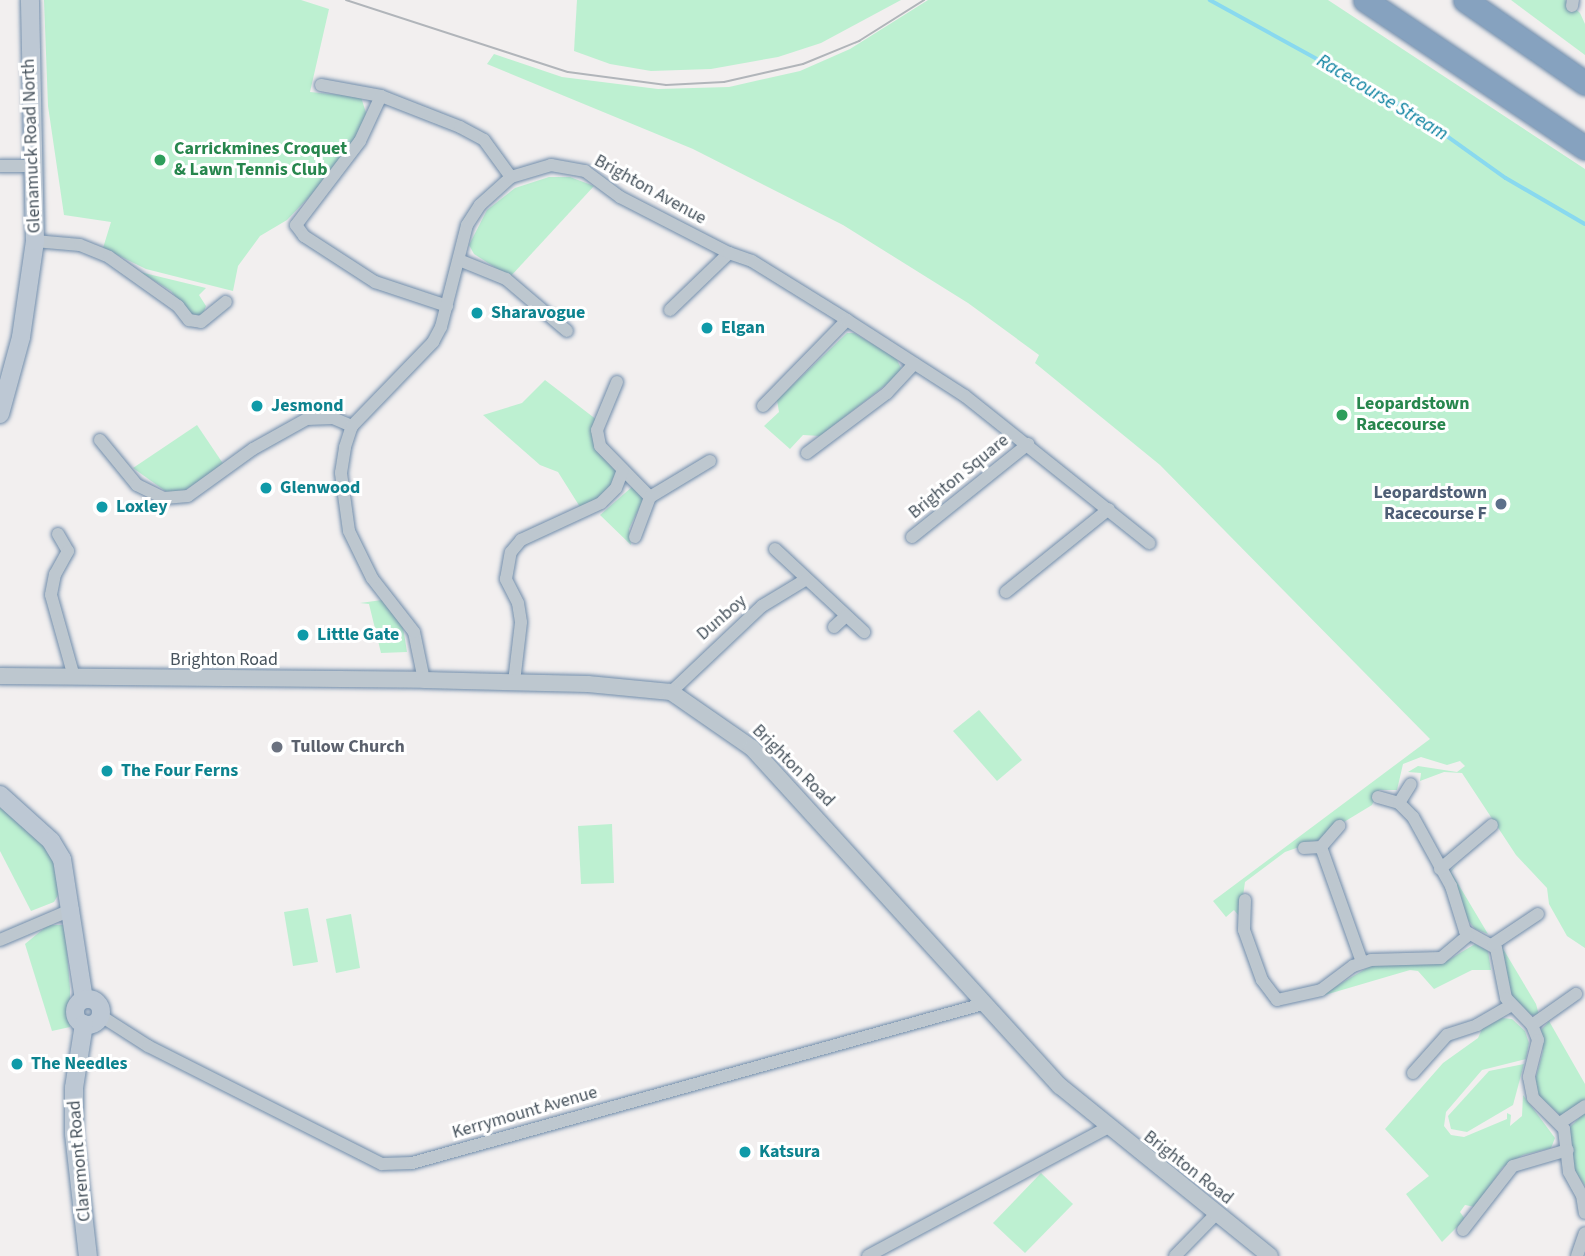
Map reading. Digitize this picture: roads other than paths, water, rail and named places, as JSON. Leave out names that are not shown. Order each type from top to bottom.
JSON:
[{"type":"highway","points":[[1365,0],[1585,148]]},
{"type":"highway","points":[[1383,0],[1585,138]]},
{"type":"highway","points":[[1465,0],[1585,83]]},
{"type":"highway","points":[[1484,0],[1585,71]]},
{"type":"main road","name":"Glenamuck Road North","points":[[0,415],[21,337],[35,241],[30,0]]},
{"type":"main road","points":[[0,795],[51,841],[62,859],[73,909],[84,999],[75,1009],[84,1024],[95,1023],[101,1016],[99,1004],[84,999]]},
{"type":"main road","name":"Claremont Road","points":[[84,1024],[74,1088],[74,1134],[88,1256]]},
{"type":"street","points":[[321,85],[382,96],[432,114],[484,140],[511,177],[467,225],[447,306],[433,342],[352,426],[341,473],[349,531],[372,578],[414,632],[424,680]]},
{"type":"street","points":[[382,96],[360,141],[296,225],[304,236],[375,282],[447,306]]},
{"type":"street","name":"Brighton Avenue","points":[[511,177],[551,165],[585,171],[620,197],[729,253],[752,261],[847,320]]},
{"type":"street","points":[[0,166],[35,166]]},
{"type":"street","points":[[35,241],[80,245],[109,257],[155,288],[188,320],[201,322],[226,302]]},
{"type":"street","points":[[670,310],[729,253]]},
{"type":"street","points":[[459,260],[506,279],[567,331]]},
{"type":"street","points":[[763,406],[847,320]]},
{"type":"street","name":"Brighton Square","points":[[847,320],[965,396],[1149,543]]},
{"type":"street","points":[[807,453],[887,393],[914,364]]},
{"type":"street","points":[[617,382],[597,430],[600,446],[650,497]]},
{"type":"street","points":[[100,440],[137,485],[164,498],[188,496],[253,449],[307,419],[333,418],[352,426]]},
{"type":"street","name":"Brighton Square","points":[[912,537],[1028,444]]},
{"type":"street","points":[[635,537],[650,497],[710,461]]},
{"type":"street","points":[[514,682],[521,622],[518,603],[506,579],[511,552],[521,540],[601,503],[616,488],[623,470]]},
{"type":"street","points":[[1006,592],[1109,509]]},
{"type":"street","points":[[58,534],[68,551],[55,574],[51,595],[74,677]]},
{"type":"street","points":[[775,549],[805,580],[864,632]]},
{"type":"street","name":"Dunboy","points":[[671,692],[762,606],[805,580]]},
{"type":"street","points":[[834,627],[846,616]]},
{"type":"street","name":"Brighton Road","points":[[0,676],[514,682],[671,692],[752,748],[885,889],[983,1004],[1060,1086],[1107,1128],[1270,1256]]},
{"type":"street","points":[[1399,803],[1411,784]]},
{"type":"street","points":[[1378,797],[1399,803],[1413,817],[1440,869],[1468,935],[1493,944]]},
{"type":"street","points":[[1440,869],[1492,825]]},
{"type":"street","points":[[1304,848],[1321,846],[1339,826]]},
{"type":"street","points":[[1321,846],[1362,962]]},
{"type":"street","points":[[1245,900],[1244,930],[1262,980],[1277,1000],[1321,990],[1362,962],[1441,958],[1468,935]]},
{"type":"street","points":[[0,940],[73,909]]},
{"type":"street","points":[[1493,944],[1538,914]]},
{"type":"street","points":[[1493,944],[1510,1006],[1532,1025],[1538,1049],[1529,1086],[1538,1106],[1560,1123],[1568,1150],[1569,1172],[1583,1194],[1585,1213]]},
{"type":"street","points":[[1532,1025],[1576,994]]},
{"type":"street","name":"Kerrymount Avenue","points":[[101,1016],[160,1052],[382,1164],[412,1163],[983,1004]]},
{"type":"street","points":[[1413,1073],[1447,1035],[1477,1026],[1510,1006]]},
{"type":"street","points":[[1560,1123],[1585,1106]]},
{"type":"street","points":[[868,1256],[1107,1128]]},
{"type":"street","points":[[1463,1230],[1513,1166],[1568,1150]]},
{"type":"street","points":[[1175,1256],[1216,1214]]},
{"type":"street","points":[[1577,1256],[1585,1233]]},
{"type":"waterway","name":"Racecourse Stream","points":[[1210,0],[1412,111],[1506,178],[1585,224]]},
{"type":"tram line","points":[[346,0],[568,72],[666,85],[724,82],[803,64],[859,41],[924,0]]},
{"type":"place","name":"Carrickmines Croquet & Lawn Tennis Club","points":[[160,160]]},
{"type":"place","name":"Sharavogue","points":[[477,313]]},
{"type":"place","name":"Elgan","points":[[707,328]]},
{"type":"place","name":"Jesmond","points":[[257,406]]},
{"type":"place","name":"Leopardstown Racecourse","points":[[1342,415]]},
{"type":"place","name":"Glenwood","points":[[266,488]]},
{"type":"place","name":"Leopardstown Racecourse F","points":[[1501,504]]},
{"type":"place","name":"Loxley","points":[[102,507]]},
{"type":"place","name":"Little Gate","points":[[303,635]]},
{"type":"place","name":"Tullow Church","points":[[277,747]]},
{"type":"place","name":"The Four Ferns","points":[[107,771]]},
{"type":"place","name":"The Needles","points":[[17,1064]]},
{"type":"place","name":"Katsura","points":[[745,1152]]}]
